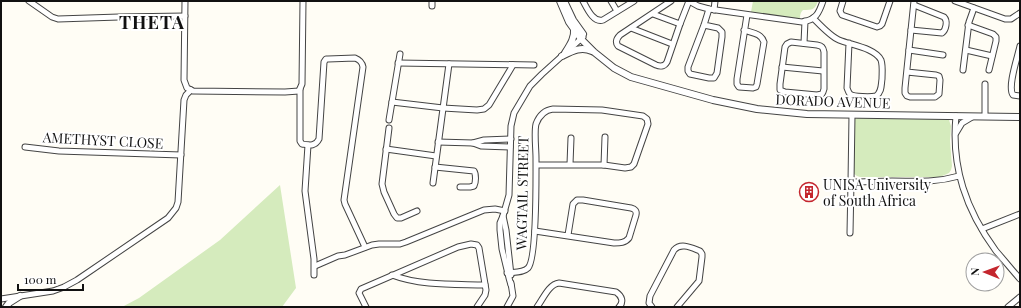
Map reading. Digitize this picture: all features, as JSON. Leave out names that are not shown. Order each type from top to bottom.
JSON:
[{"type":"street","points":[[29,1],[52,17],[58,19],[185,16]]},
{"type":"street","points":[[185,1],[184,80],[187,88],[191,90],[251,92],[285,92],[297,91],[300,89]]},
{"type":"street","points":[[303,1],[302,84],[300,89],[299,137],[302,144],[314,145],[319,139],[324,62],[328,59],[355,58],[362,63],[363,67],[344,200],[365,247]]},
{"type":"street","points":[[560,1],[570,22],[583,37]]},
{"type":"street","points":[[564,1],[583,37]]},
{"type":"street","points":[[583,1],[592,16],[597,21],[603,20],[634,1]]},
{"type":"street","points":[[611,1],[617,11]]},
{"type":"street","points":[[671,1],[620,35],[617,40],[617,44],[621,48],[656,65],[664,66],[689,1],[698,6],[711,9],[798,21],[805,21],[813,18],[819,12],[823,1]]},
{"type":"street","points":[[704,25],[720,28],[722,33],[717,73],[712,78],[689,73],[688,66],[704,25],[715,1]]},
{"type":"street","points":[[844,1],[840,11],[842,15],[877,27],[882,24],[890,1]]},
{"type":"street","points":[[955,1],[1007,20],[1012,19],[1020,13]]},
{"type":"street","points":[[907,72],[939,76],[939,94],[935,97],[907,96],[905,94],[907,72],[909,50],[911,30],[914,3],[945,18],[946,21],[944,31],[942,33],[911,30]]},
{"type":"street","points":[[964,70],[968,25],[974,8]]},
{"type":"street","points":[[653,14],[680,24]]},
{"type":"street","points":[[744,30],[760,35],[764,42],[757,84],[754,88],[739,87],[737,83],[744,30],[747,15]]},
{"type":"street","points":[[813,18],[837,39],[849,43],[874,52],[877,54],[882,68],[881,88],[876,96],[855,96],[849,93],[849,43]]},
{"type":"street","points":[[804,43],[805,21]]},
{"type":"street","points":[[968,25],[995,35],[996,40],[988,70]]},
{"type":"street","points":[[564,54],[574,37],[574,28]]},
{"type":"street","points":[[631,28],[672,44]]},
{"type":"street","points":[[508,307],[512,296],[512,285],[509,272],[504,214],[508,195],[512,117],[524,95],[534,81],[583,37]]},
{"type":"street","name":"DORADO AVENUE","points":[[583,37],[594,52],[610,65],[631,77],[713,100],[757,109],[807,114],[1020,116]]},
{"type":"street","name":"DORADO AVENUE","points":[[583,37],[594,48],[623,70],[648,82]]},
{"type":"street","points":[[794,42],[804,43],[819,45],[822,47],[824,55],[824,91],[822,94],[785,92],[780,88],[785,47],[787,44],[794,42]]},
{"type":"street","points":[[1020,46],[1011,83],[1011,93],[1013,95],[1020,96]]},
{"type":"street","points":[[564,54],[581,49],[588,49],[594,52]]},
{"type":"street","points":[[909,50],[943,55]]},
{"type":"street","points":[[966,50],[992,56]]},
{"type":"street","points":[[390,120],[400,54]]},
{"type":"street","points":[[398,63],[534,65]]},
{"type":"street","points":[[433,183],[449,64]]},
{"type":"street","points":[[392,102],[443,108],[484,109],[489,105],[513,65]]},
{"type":"street","points":[[782,67],[823,72]]},
{"type":"street","points":[[984,84],[984,116]]},
{"type":"street","points":[[1,299],[64,288],[168,218],[176,208],[178,202],[184,100],[186,95],[191,90]]},
{"type":"street","name":"WAGTAIL STREET","points":[[509,272],[528,269],[534,252],[536,125],[544,112],[549,109],[602,110],[640,115],[647,118],[648,124],[633,166],[627,168],[604,164]]},
{"type":"street","points":[[850,233],[852,115]]},
{"type":"street","points":[[956,116],[955,136],[957,164],[965,195],[975,218],[996,251],[1020,279]]},
{"type":"street","points":[[955,136],[960,125],[975,116]]},
{"type":"street","points":[[389,128],[382,184],[384,192],[396,218],[401,218],[418,211]]},
{"type":"street","points":[[536,165],[604,164],[606,137]]},
{"type":"street","points":[[570,164],[571,138]]},
{"type":"street","points":[[438,142],[473,143],[484,140],[511,140]]},
{"type":"street","points":[[473,143],[481,146],[510,147]]},
{"type":"street","points":[[308,145],[305,191],[315,266],[314,275]]},
{"type":"street","name":"AMETHYST CLOSE","points":[[25,147],[59,151],[181,155]]},
{"type":"street","points":[[386,149],[436,156]]},
{"type":"street","points":[[435,167],[474,170],[474,186],[460,187]]},
{"type":"street","points":[[852,182],[928,182],[959,176]]},
{"type":"street","points":[[535,230],[611,242],[625,242],[629,238],[636,212],[631,208],[577,200],[573,204],[568,235]]},
{"type":"street","points":[[315,266],[365,247],[379,244],[400,244],[484,210],[495,208],[504,214]]},
{"type":"street","points":[[982,229],[1020,214]]},
{"type":"street","points":[[366,307],[360,294],[360,289],[458,247],[474,244],[479,250],[486,290],[485,295],[478,307]]},
{"type":"street","points":[[652,307],[649,302],[652,292],[674,250],[683,246],[700,252],[702,254],[702,260],[698,282],[677,307]]},
{"type":"street","points":[[392,275],[405,280],[419,282],[485,285]]},
{"type":"street","points":[[537,307],[552,285],[557,283],[616,292],[622,300],[619,307]]},
{"type":"street","points":[[6,307],[9,303],[20,296]]},
{"type":"street","points":[[1008,307],[1020,297]]},
{"type":"street","points":[[542,300],[546,307]]},
{"type":"green space","points":[[753,1],[818,1],[813,9],[803,10],[799,19],[751,12]]},
{"type":"green space","points":[[858,118],[948,119],[951,126],[951,170],[949,173],[940,177],[857,176],[853,173],[853,122]]},
{"type":"green space","points":[[280,185],[296,288],[282,307],[122,307],[139,298],[220,240]]},
{"type":"place","name":"UNISA University of South Africa","points":[[809,192]]},
{"type":"district","name":"THETA","points":[[152,22]]}]
